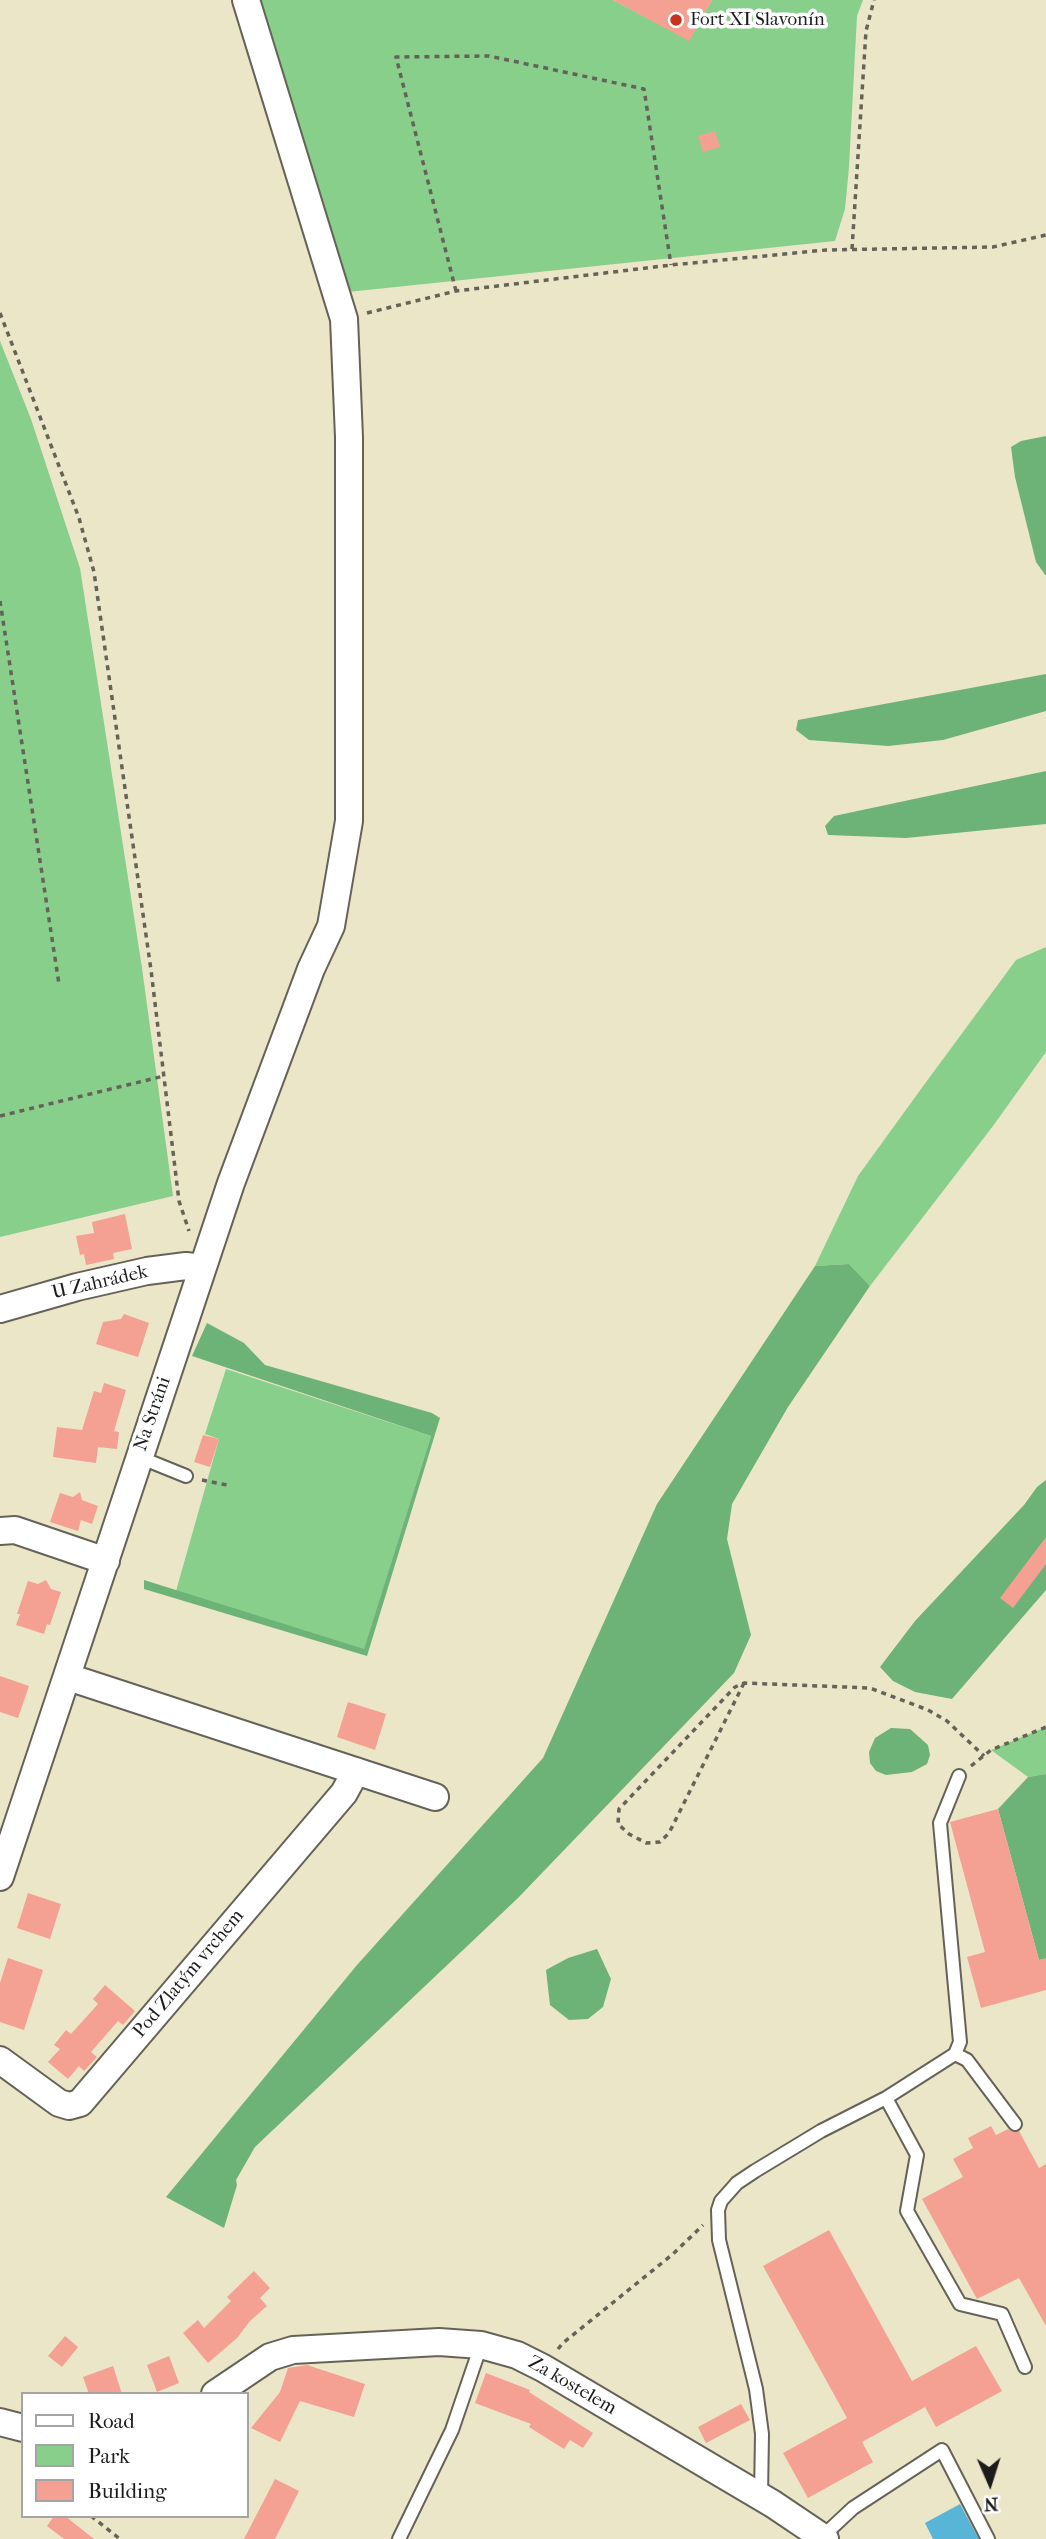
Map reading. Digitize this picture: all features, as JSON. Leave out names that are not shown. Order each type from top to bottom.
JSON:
[{"type":"street","name":"Na Stráni","points":[[0,1877],[9,1825],[68,1677],[204,1263],[301,995],[331,926],[349,821],[349,437],[344,319],[246,0]]},
{"type":"street","name":"U Zahrádek","points":[[0,1309],[147,1271],[204,1263]]},
{"type":"street","points":[[0,1531],[15,1530],[106,1561]]},
{"type":"street","points":[[68,1677],[435,1797]]},
{"type":"street","name":"Pod Zlatým vrchem","points":[[0,2060],[59,2102],[69,2106],[79,2103],[344,1793],[356,1771]]},
{"type":"street","name":"Za kostelem","points":[[218,2392],[270,2357],[293,2350],[439,2342],[481,2345],[517,2355],[544,2368],[761,2497],[824,2538]]},
{"type":"street","points":[[0,2422],[21,2427]]},
{"type":"lane","points":[[139,1457],[186,1476]]},
{"type":"lane","points":[[761,2497],[762,2434],[757,2389],[723,2260],[718,2210],[722,2200],[737,2183],[755,2171],[886,2098],[955,2054],[960,2042],[940,1823],[959,1776]]},
{"type":"lane","points":[[955,2054],[967,2060],[1016,2124]]},
{"type":"lane","points":[[886,2098],[917,2155],[907,2211],[960,2304],[1002,2314],[1025,2367]]},
{"type":"lane","points":[[400,2539],[452,2430],[481,2345]]},
{"type":"lane","points":[[824,2538],[853,2508],[942,2450],[988,2539]]},
{"type":"path","points":[[852,249],[866,31],[874,0]]},
{"type":"path","points":[[456,291],[396,57],[489,57],[645,89],[671,265]]},
{"type":"path","points":[[344,319],[456,291],[671,265],[852,249],[993,247],[1046,235]]},
{"type":"path","points":[[0,313],[79,518],[94,572],[151,970],[178,1201],[192,1240],[204,1263]]},
{"type":"path","points":[[0,601],[59,984]]},
{"type":"path","points":[[0,1116],[164,1076]]},
{"type":"path","points":[[186,1476],[227,1485]]},
{"type":"path","points":[[744,1683],[669,1833],[660,1842],[646,1843],[629,1834],[618,1824],[619,1809],[735,1687],[744,1683],[870,1688],[928,1710],[947,1721],[984,1756]]},
{"type":"path","points":[[959,1776],[990,1750],[1046,1727]]},
{"type":"path","points":[[544,2368],[563,2343],[673,2254],[718,2210]]},
{"type":"path","points":[[94,2518],[120,2539]]},
{"type":"green space","points":[[261,0],[613,0],[689,40],[712,0],[863,0],[857,16],[845,209],[835,241],[348,292]]},
{"type":"green space","points":[[0,341],[31,419],[80,568],[142,968],[173,1196],[0,1237]]},
{"type":"green space","points":[[1046,436],[1046,576],[1036,562],[1015,477],[1011,447],[1021,441]]},
{"type":"green space","points":[[1046,674],[1046,711],[943,740],[888,746],[809,740],[796,730],[798,720]]},
{"type":"green space","points":[[1046,771],[1046,824],[906,838],[828,835],[825,826],[834,816]]},
{"type":"green space","points":[[1046,947],[1046,1052],[993,1126],[870,1286],[849,1264],[815,1266],[858,1176],[1016,960]]},
{"type":"green space","points":[[849,1264],[870,1286],[788,1407],[732,1504],[727,1539],[751,1635],[734,1673],[518,1898],[255,2147],[236,2180],[237,2185],[224,2228],[166,2197],[357,1965],[543,1758],[657,1504],[815,1266]]},
{"type":"green space","points":[[207,1323],[244,1343],[265,1365],[432,1413],[440,1418],[367,1656],[144,1589],[144,1580],[364,1649],[431,1436],[192,1356]]},
{"type":"green space","points":[[226,1369],[431,1436],[364,1650],[176,1591],[219,1439],[205,1434]]},
{"type":"green space","points":[[1046,1480],[1046,1590],[952,1699],[915,1692],[893,1681],[880,1667],[915,1621]]},
{"type":"green space","points":[[1046,1727],[1046,1774],[1028,1777],[991,1750]]},
{"type":"green space","points":[[891,1728],[910,1729],[928,1745],[930,1755],[927,1764],[912,1772],[886,1775],[876,1771],[870,1763],[869,1752],[875,1738]]},
{"type":"green space","points":[[1046,1774],[1046,1959],[1039,1960],[998,1809],[1028,1777]]},
{"type":"green space","points":[[597,1949],[611,1979],[603,2007],[588,2019],[569,2020],[550,2005],[546,1970],[568,1958]]},
{"type":"water","points":[[960,2504],[979,2539],[933,2539],[925,2523]]},
{"type":"building","name":"Fort XI Slavonín","points":[[613,0],[712,0],[689,41]]},
{"type":"building","points":[[715,131],[720,147],[703,152],[698,136]]},
{"type":"building","points":[[125,1214],[132,1249],[113,1253],[114,1259],[86,1265],[84,1254],[80,1255],[76,1236],[94,1233],[92,1222]]},
{"type":"building","points":[[124,1314],[149,1323],[138,1357],[96,1344],[103,1322],[121,1319]]},
{"type":"building","points":[[104,1383],[126,1390],[114,1431],[119,1432],[117,1449],[98,1447],[96,1463],[53,1457],[57,1427],[82,1430],[94,1391],[101,1393]]},
{"type":"building","points":[[203,1435],[219,1439],[210,1467],[194,1462]]},
{"type":"building","points":[[80,1492],[82,1500],[98,1506],[92,1524],[81,1520],[78,1531],[50,1522],[60,1493],[73,1497]]},
{"type":"building","points":[[1046,1537],[1046,1564],[1013,1608],[1000,1598]]},
{"type":"building","points":[[46,1580],[51,1589],[61,1592],[50,1625],[47,1624],[44,1634],[16,1625],[28,1581],[38,1584]]},
{"type":"building","points":[[0,1676],[29,1686],[18,1718],[0,1712]]},
{"type":"building","points":[[348,1702],[386,1714],[375,1750],[337,1737]]},
{"type":"building","points":[[998,1809],[1039,1960],[1046,1958],[1046,1990],[981,2008],[967,1957],[985,1952],[950,1822]]},
{"type":"building","points":[[28,1893],[61,1904],[50,1939],[17,1928]]},
{"type":"building","points":[[8,1958],[43,1970],[24,2030],[0,2022],[0,1983]]},
{"type":"building","points":[[105,1985],[135,2011],[123,2025],[118,2021],[91,2052],[97,2057],[84,2071],[79,2066],[68,2079],[48,2062],[60,2049],[54,2045],[66,2030],[71,2034],[98,2004],[93,1999]]},
{"type":"building","points":[[991,2126],[996,2135],[1008,2129],[1012,2132],[1019,2131],[1039,2168],[1046,2164],[1046,2326],[1019,2278],[977,2299],[922,2199],[963,2177],[953,2159],[973,2148],[968,2138]]},
{"type":"building","points":[[829,2230],[912,2381],[976,2346],[1002,2391],[936,2427],[925,2407],[862,2442],[873,2462],[808,2498],[783,2453],[847,2418],[763,2266]]},
{"type":"building","points":[[254,2271],[270,2288],[260,2298],[267,2306],[250,2321],[237,2338],[208,2363],[183,2333],[198,2320],[204,2328],[231,2301],[227,2297]]},
{"type":"building","points":[[65,2336],[78,2347],[62,2367],[48,2356]]},
{"type":"building","points":[[169,2356],[179,2383],[157,2392],[147,2365]]},
{"type":"building","points":[[307,2365],[365,2384],[354,2417],[300,2401],[280,2442],[251,2428],[280,2392],[288,2368]]},
{"type":"building","points":[[113,2366],[121,2392],[88,2392],[83,2377]]},
{"type":"building","points":[[486,2373],[530,2390],[529,2392],[593,2433],[583,2448],[570,2440],[564,2449],[529,2427],[531,2424],[475,2403]]},
{"type":"building","points":[[741,2404],[750,2420],[706,2443],[698,2427]]},
{"type":"building","points":[[275,2479],[299,2491],[275,2539],[244,2539]]},
{"type":"building","points":[[53,2518],[68,2518],[94,2539],[64,2539],[47,2526]]},
{"type":"place","name":"Fort XI Slavonín","points":[[676,20]]}]
